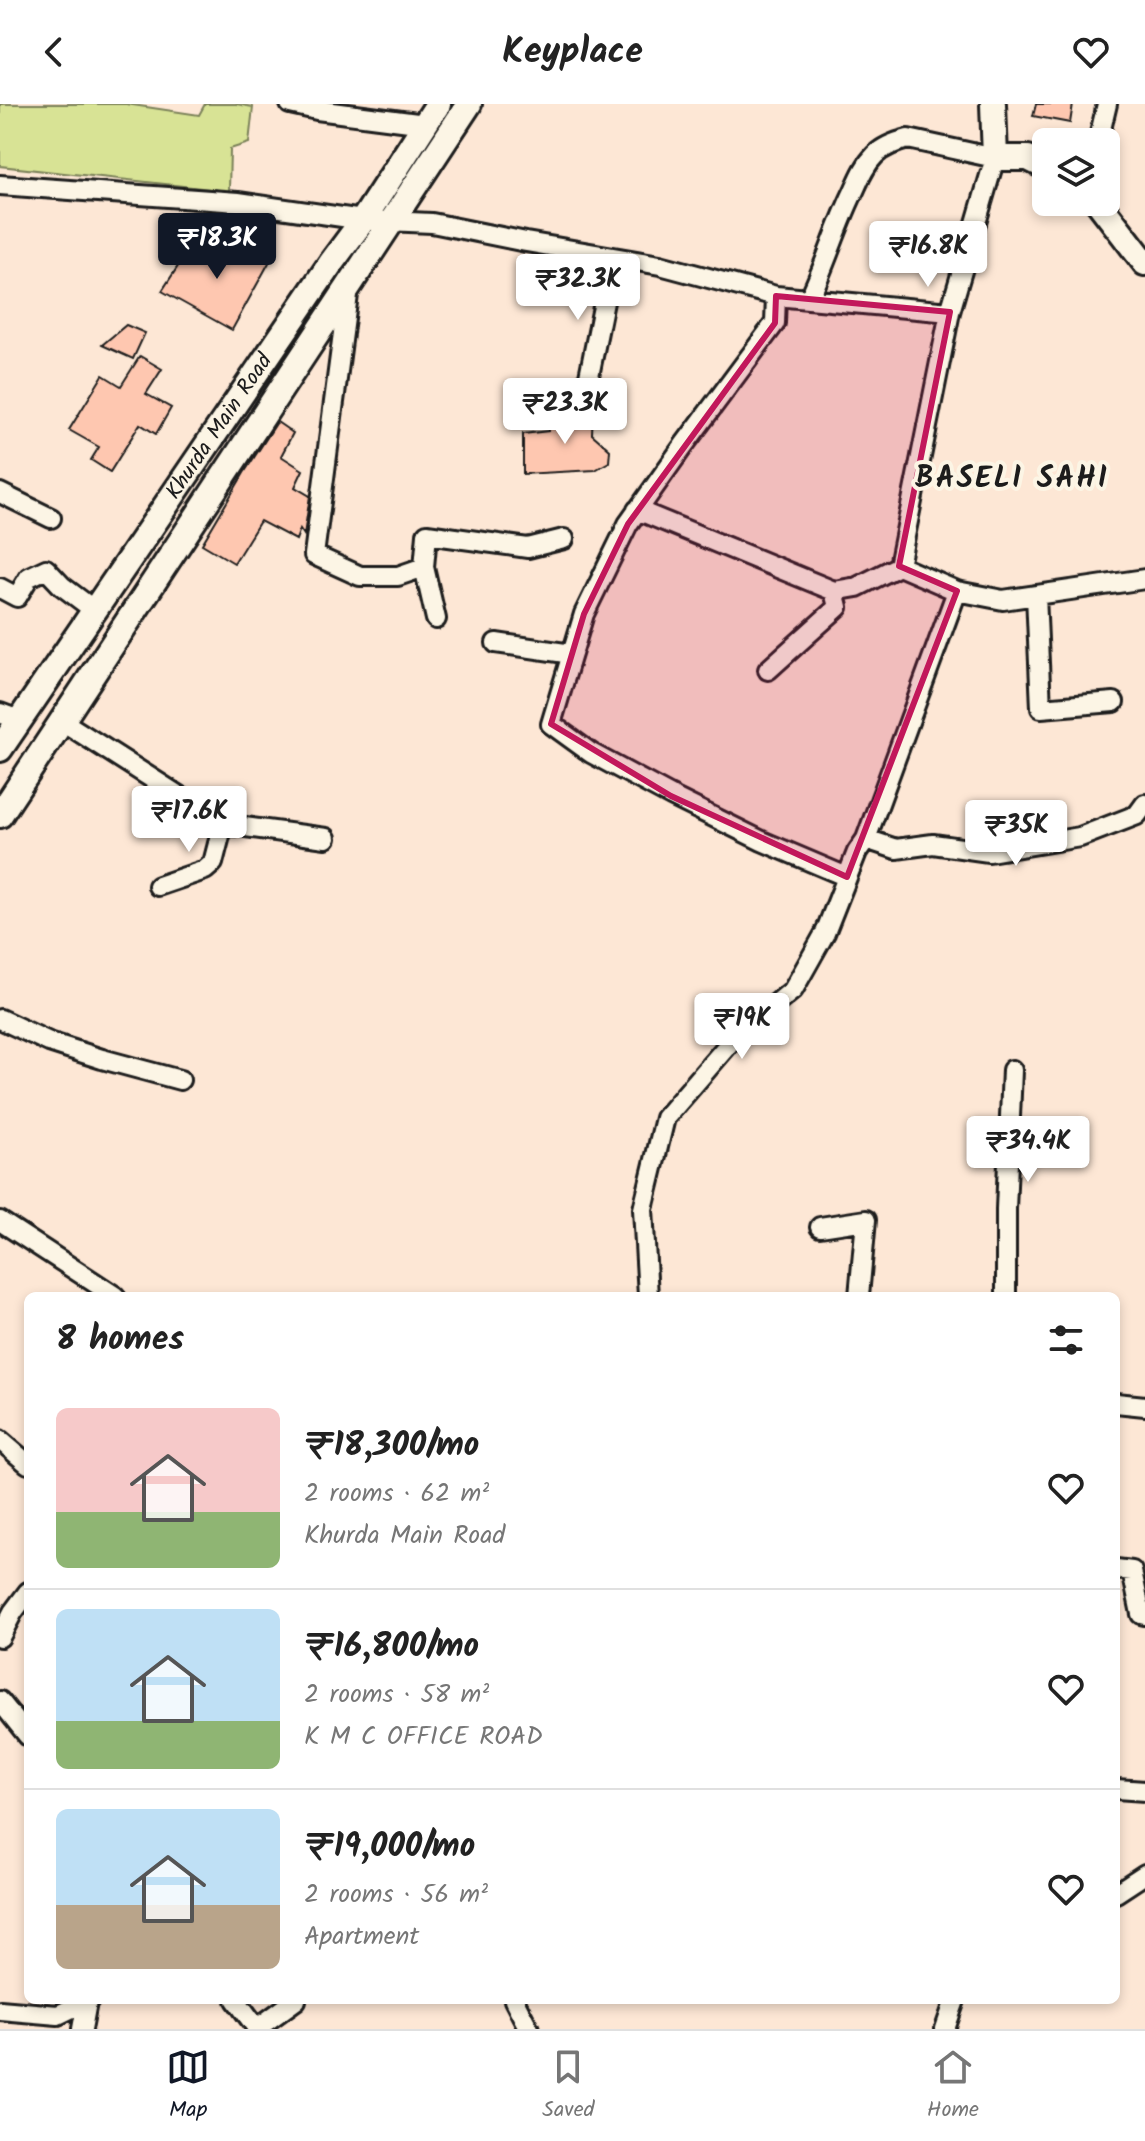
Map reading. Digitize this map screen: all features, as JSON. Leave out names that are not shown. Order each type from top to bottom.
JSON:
[{"type":"main road","name":"Khurda Main Road","points":[[0,815],[469,104]]},
{"type":"main road","points":[[993,104],[995,158],[1032,160]]},
{"type":"main road","name":"Khurda Main Road","points":[[0,749],[10,716],[94,610],[363,220],[432,114]]},
{"type":"main road","points":[[1109,216],[1145,263]]},
{"type":"street","points":[[290,104],[317,110],[432,114]]},
{"type":"street","points":[[1101,128],[1107,104]]},
{"type":"street","points":[[809,299],[841,216],[863,170],[877,153],[895,142],[908,139],[995,158],[950,312],[899,566]]},
{"type":"street","points":[[0,185],[238,202],[363,220],[432,223],[660,265],[776,296],[950,312]]},
{"type":"street","points":[[585,396],[613,257]]},
{"type":"street","points":[[349,285],[314,555],[360,576],[398,576],[424,567]]},
{"type":"street","points":[[776,296],[775,323],[628,524],[584,614],[551,724],[591,753],[671,796],[762,841],[847,877]]},
{"type":"street","points":[[0,493],[51,518]]},
{"type":"street","points":[[637,510],[834,591],[857,587],[899,566],[957,591],[1003,600],[1145,579]]},
{"type":"street","points":[[436,619],[424,567],[427,534],[528,548],[564,539]]},
{"type":"street","points":[[0,588],[17,597],[29,577],[46,569],[62,586],[94,610]]},
{"type":"street","points":[[768,670],[838,607],[834,591]]},
{"type":"street","points":[[648,1292],[643,1209],[665,1118],[734,1038],[793,990],[825,933],[857,852],[866,839],[957,591]]},
{"type":"street","points":[[1036,595],[1041,708],[1114,702]]},
{"type":"street","points":[[496,643],[572,654]]},
{"type":"street","points":[[62,721],[223,824],[326,838]]},
{"type":"street","points":[[866,839],[896,849],[933,844],[989,852],[1080,837],[1137,815],[1145,804]]},
{"type":"street","points":[[158,886],[205,870],[213,863],[223,824]]},
{"type":"street","points":[[0,1019],[49,1042],[180,1080]]},
{"type":"street","points":[[1006,1292],[1012,1070]]},
{"type":"street","points":[[820,1227],[866,1220],[859,1292]]},
{"type":"street","points":[[0,1221],[109,1292]]},
{"type":"street","points":[[1120,1403],[1145,1406]]},
{"type":"street","points":[[0,1440],[24,1461]]},
{"type":"street","points":[[1120,1570],[1132,1571],[1141,1614],[1145,1615]]},
{"type":"street","points":[[0,1637],[24,1597]]},
{"type":"street","points":[[0,1701],[24,1731]]},
{"type":"street","points":[[1120,1789],[1145,1791]]},
{"type":"street","points":[[1120,1891],[1145,1875]]},
{"type":"street","points":[[0,2010],[58,2015],[82,2004]]},
{"type":"street","points":[[82,2029],[87,2004]]},
{"type":"street","points":[[239,2004],[256,2028],[290,2004]]},
{"type":"street","points":[[516,2004],[529,2029]]},
{"type":"street","points":[[945,2029],[954,2004]]},
{"type":"highlighted area","points":[[776,296],[950,312],[899,566],[957,591],[847,877],[671,796],[551,724],[584,614],[628,524],[775,323]]},
{"type":"green space","points":[[0,104],[126,104],[199,115],[205,104],[253,107],[249,143],[230,149],[229,191],[0,166]]},
{"type":"building","points":[[1036,104],[1073,104],[1070,123],[1033,116]]},
{"type":"building","points":[[222,239],[253,256],[255,252],[271,259],[232,330],[162,291],[193,243],[214,252]]},
{"type":"building","points":[[126,325],[145,333],[133,359],[102,345]]},
{"type":"building","points":[[140,356],[162,369],[146,394],[171,408],[156,434],[140,424],[110,472],[91,460],[99,447],[69,430],[103,375],[121,386]]},
{"type":"building","points":[[574,404],[593,410],[592,434],[610,450],[609,462],[595,470],[523,474],[523,434],[548,431],[549,421],[567,425]]},
{"type":"building","points":[[277,422],[293,433],[281,456],[303,470],[295,487],[310,496],[304,535],[300,529],[296,540],[260,521],[234,563],[202,544]]},
{"type":"district","name":"BASELI SAHI","points":[[1012,479]]}]
